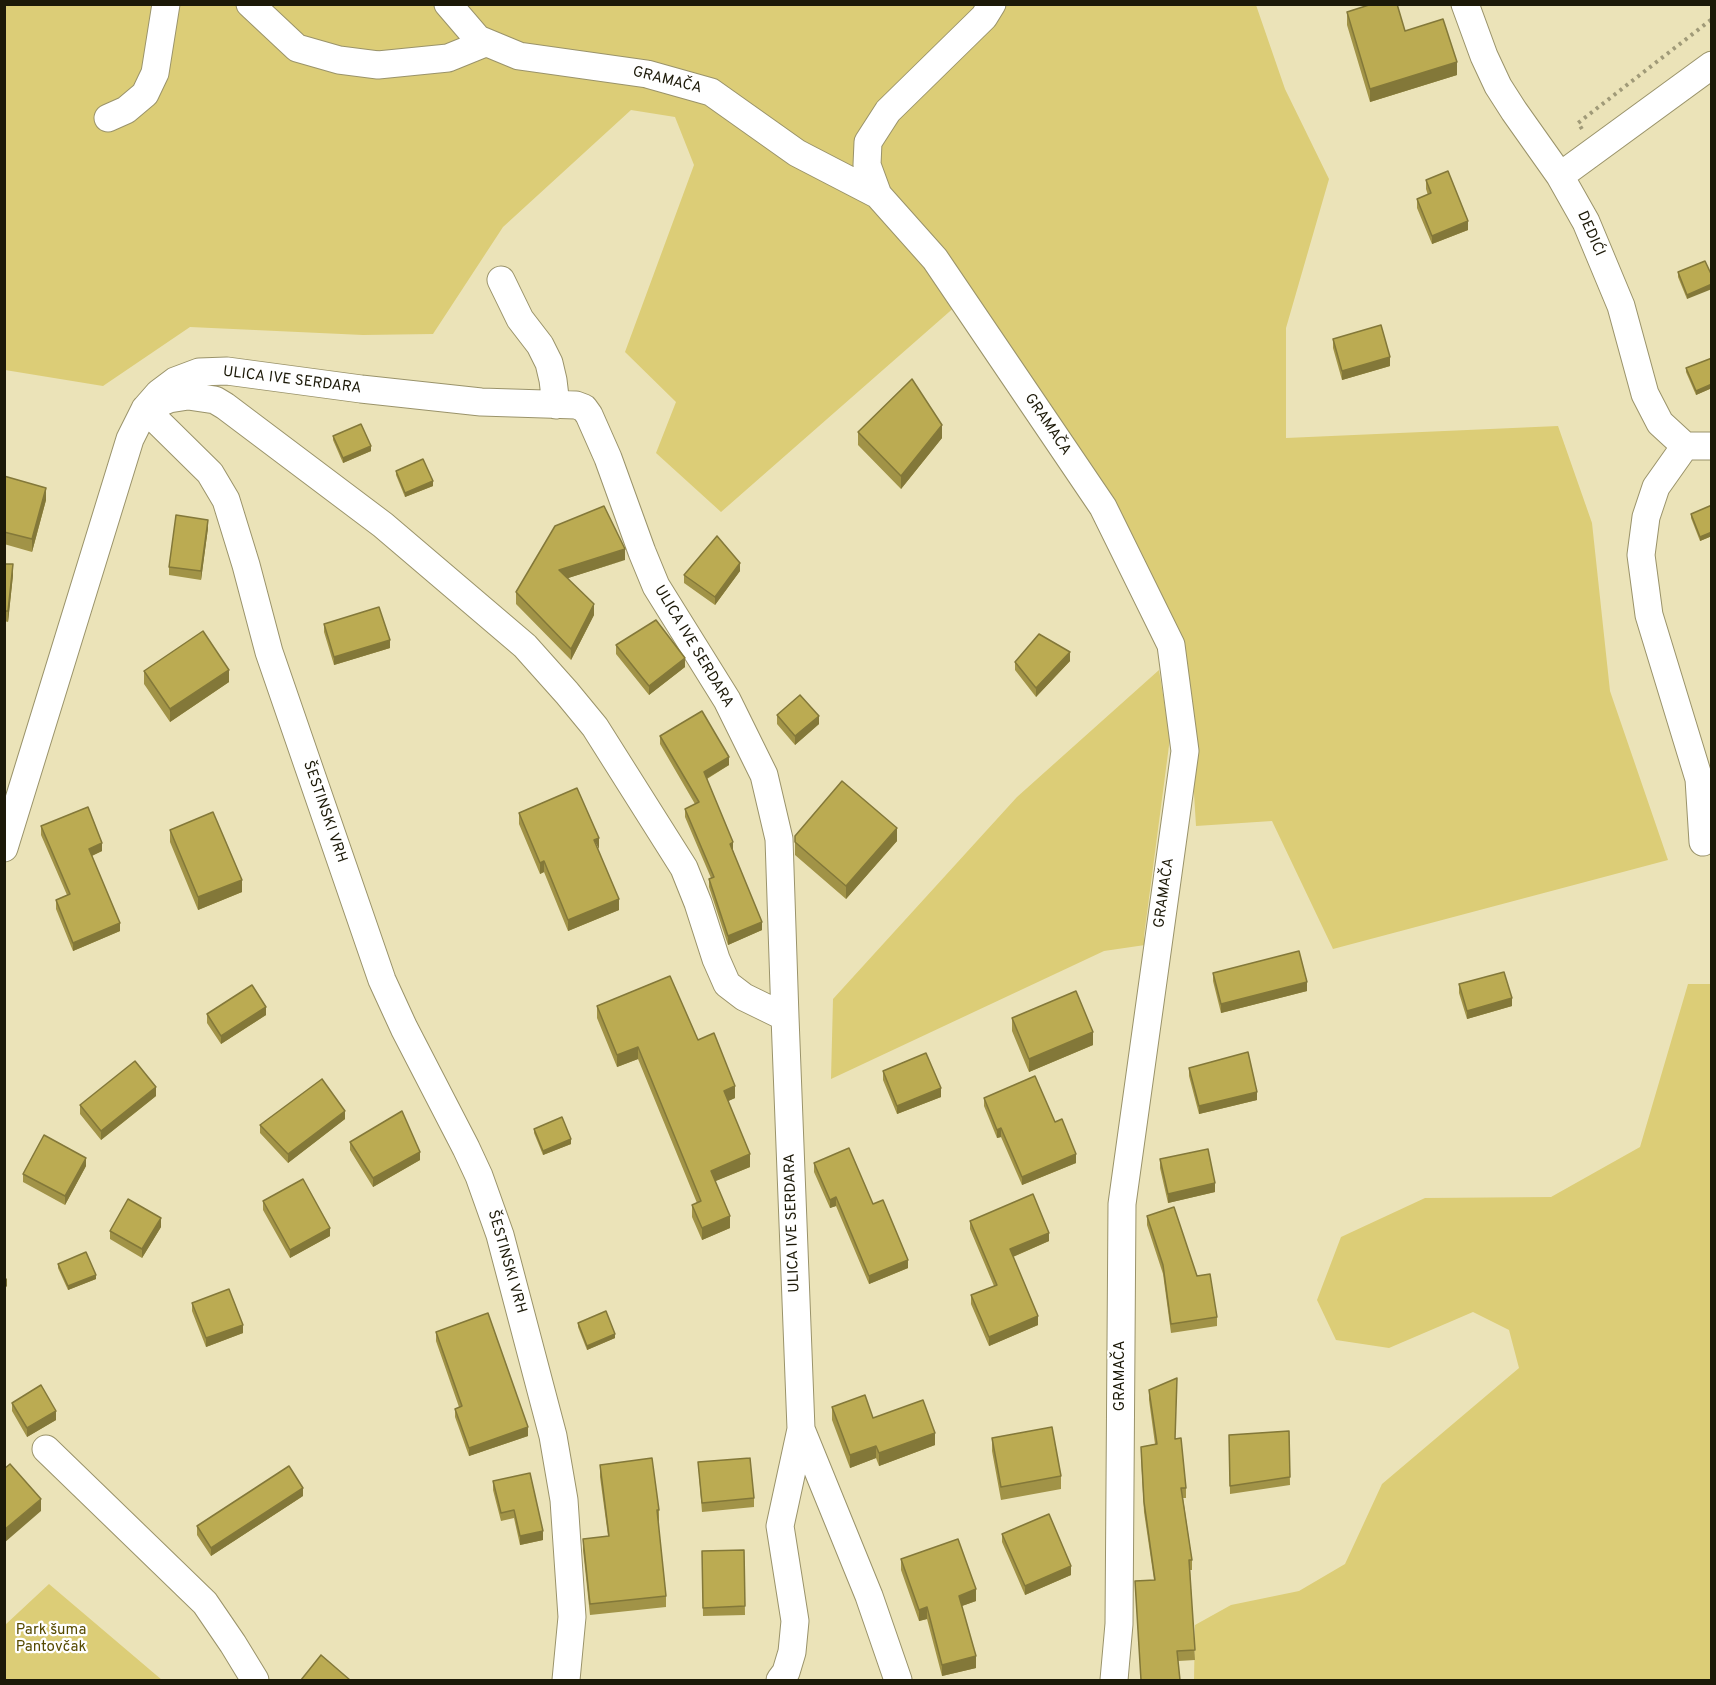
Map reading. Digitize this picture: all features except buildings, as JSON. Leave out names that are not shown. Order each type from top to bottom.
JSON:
[{"type":"street","points":[[108,118],[126,110],[146,94],[155,73],[166,4]]},
{"type":"street","points":[[250,4],[297,48],[339,60],[378,66],[448,58],[485,43]]},
{"type":"street","name":"GRAMAČA","points":[[448,4],[477,39],[519,56],[648,74],[711,92],[797,153],[878,195],[935,259],[1103,507],[1172,645],[1185,751],[1122,1204],[1119,1624],[1114,1680]]},
{"type":"street","name":"GRAMAČA","points":[[878,195],[867,165],[868,142],[888,111],[984,17],[992,4]]},
{"type":"street","name":"DEDIĆI","points":[[1465,4],[1498,86],[1560,176],[1586,222],[1621,306],[1645,394],[1660,423],[1685,446]]},
{"type":"street","points":[[1560,176],[1712,65]]},
{"type":"street","points":[[501,279],[520,319],[544,354],[553,380],[556,405]]},
{"type":"street","name":"ULICA IVE SERDARA","points":[[145,409],[159,393],[175,381],[199,372],[227,371],[372,391],[481,402],[576,405],[584,408],[589,415],[608,458],[656,586],[727,700],[764,775],[779,839],[801,1429],[780,1526],[795,1621],[792,1652],[786,1672],[780,1680]]},
{"type":"street","name":"ULICA IVE SERDARA","points":[[145,409],[169,399],[188,396],[215,400],[225,406],[383,525],[525,646],[595,727],[684,868],[726,984],[744,997],[784,1017]]},
{"type":"street","points":[[4,848],[130,439],[145,409]]},
{"type":"street","name":"ŠESTINSKI VRH","points":[[145,409],[210,473],[226,500],[270,652],[382,980],[475,1167],[500,1235],[553,1436],[564,1500],[572,1617],[566,1680]]},
{"type":"street","points":[[1703,842],[1699,779],[1648,615],[1641,555],[1646,517],[1656,487],[1685,446],[1712,446]]},
{"type":"street","name":"ULICA IVE SERDARA","points":[[801,1429],[869,1596],[898,1680]]},
{"type":"street","points":[[46,1449],[205,1603],[255,1680]]},
{"type":"path","points":[[1597,149],[1578,123],[1712,19]]},
{"type":"green space","points":[[4,5],[1256,5],[1285,89],[1329,179],[1286,328],[1286,438],[1558,426],[1592,523],[1610,691],[1668,860],[1333,949],[1272,821],[1196,826],[1185,646],[1105,486],[973,291],[721,512],[656,453],[676,402],[625,352],[694,165],[675,117],[631,110],[503,227],[433,334],[363,335],[190,327],[103,386],[5,370]]},
{"type":"green space","points":[[1159,670],[1170,738],[1144,936],[1145,945],[1104,951],[831,1079],[833,999],[1017,797]]},
{"type":"green space","points":[[1688,984],[1711,984],[1711,1680],[1194,1680],[1195,1625],[1231,1605],[1299,1591],[1345,1564],[1382,1484],[1519,1368],[1509,1330],[1473,1312],[1389,1348],[1336,1340],[1317,1300],[1341,1237],[1425,1198],[1551,1197],[1640,1147]]},
{"type":"green space","name":"Park šuma Pantovčak","points":[[49,1584],[162,1680],[5,1680],[5,1625]]}]
